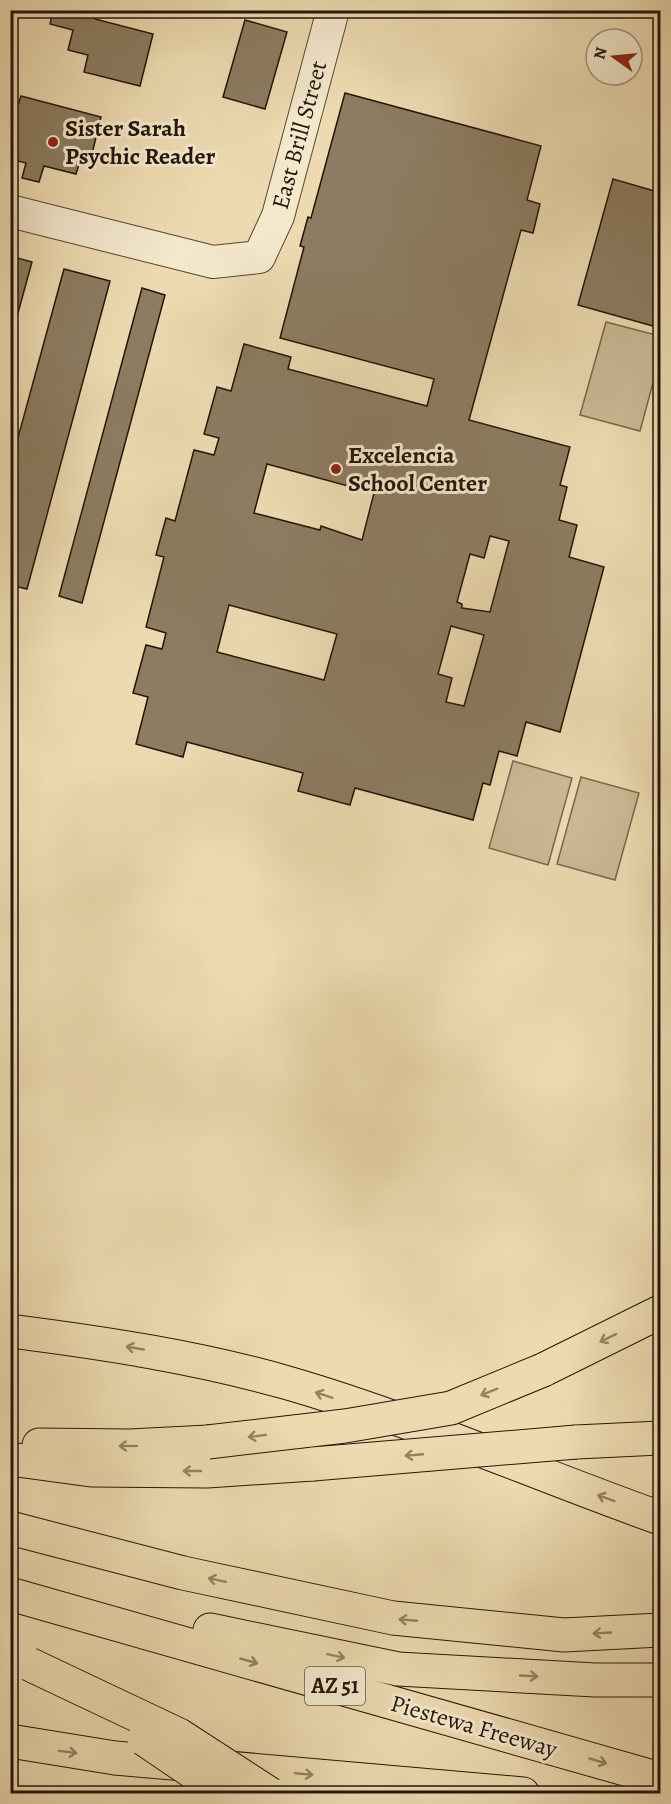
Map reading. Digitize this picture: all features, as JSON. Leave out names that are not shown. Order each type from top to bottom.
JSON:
[{"type":"highway","points":[[10,1445],[130,1446],[208,1442],[345,1426],[451,1408],[543,1370],[660,1312]]},
{"type":"highway","points":[[10,1331],[136,1347],[287,1383],[455,1438],[660,1518]]},
{"type":"highway","points":[[10,1459],[91,1470],[207,1471],[576,1442],[660,1438]]},
{"type":"highway","points":[[10,1528],[183,1573],[393,1618],[564,1635],[660,1630]]},
{"type":"highway","points":[[10,1592],[398,1669],[595,1680],[660,1680]]},
{"type":"highway","name":"Piestewa Freeway","points":[[10,1592],[660,1779]]},
{"type":"highway","points":[[19,1663],[128,1728],[225,1794]]},
{"type":"highway","points":[[19,1663],[179,1735],[270,1794]]},
{"type":"highway","points":[[10,1741],[115,1758],[523,1794]]},
{"type":"street","name":"East Brill Street","points":[[10,211],[213,262],[259,257],[278,216],[333,10]]},
{"type":"shaded area","points":[[606,322],[660,336],[660,357],[640,431],[580,415]]},
{"type":"shaded area","points":[[513,761],[572,778],[548,865],[489,848]]},
{"type":"shaded area","points":[[581,777],[639,793],[615,880],[557,864]]},
{"type":"building","points":[[53,10],[98,10],[95,19],[153,34],[140,86],[84,72],[88,55],[68,50],[73,30],[50,24]]},
{"type":"building","points":[[245,20],[287,32],[265,109],[223,97]]},
{"type":"building","points":[[345,93],[541,146],[527,200],[540,204],[533,233],[521,230],[469,420],[570,447],[560,485],[567,487],[559,520],[577,525],[569,557],[604,567],[560,732],[526,722],[517,756],[499,751],[490,785],[483,783],[473,820],[355,788],[350,805],[298,791],[303,773],[187,742],[183,757],[136,744],[148,697],[133,693],[146,645],[162,649],[166,633],[146,627],[164,557],[156,555],[166,518],[175,521],[194,450],[214,455],[219,438],[204,434],[217,387],[231,391],[244,344],[291,357],[288,369],[427,406],[434,379],[280,338],[304,247],[300,246],[308,217],[311,218]],"holes":[[[267,464],[374,493],[362,540],[321,526],[320,530],[254,513]],[[490,536],[509,541],[490,612],[462,608],[462,604],[457,602],[470,554],[484,558]],[[229,605],[337,634],[324,680],[217,652]],[[451,626],[484,635],[464,706],[446,702],[452,678],[438,674]]]},
{"type":"building","name":"Sister Sarah Psychic Reader","points":[[21,96],[101,117],[91,158],[82,155],[76,174],[44,166],[39,182],[22,178],[26,163],[10,159],[10,129]]},
{"type":"building","points":[[613,179],[658,192],[660,186],[660,328],[578,305]]},
{"type":"building","points":[[10,256],[32,262],[10,342]]},
{"type":"building","points":[[64,269],[110,281],[27,589],[10,585],[10,467]]},
{"type":"building","points":[[142,288],[165,295],[82,603],[59,596]]},
{"type":"place","name":"Sister Sarah Psychic Reader","points":[[53,142]]},
{"type":"place","name":"Excelencia School Center","points":[[336,469]]}]
